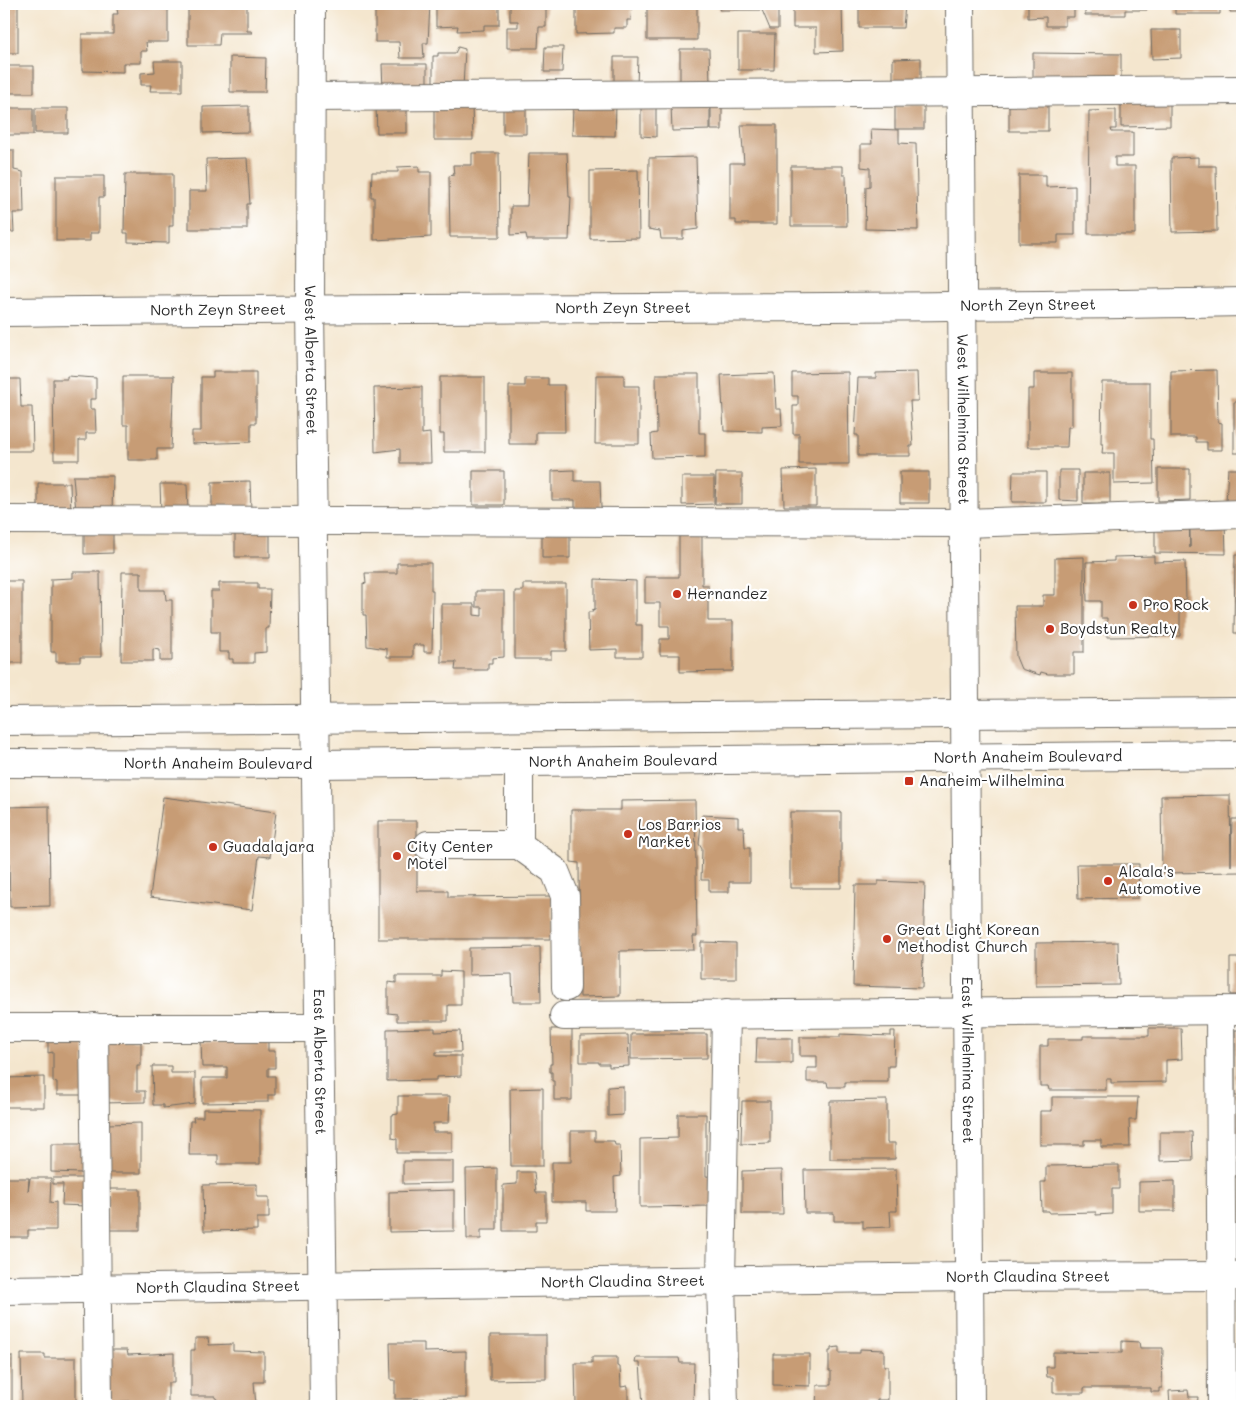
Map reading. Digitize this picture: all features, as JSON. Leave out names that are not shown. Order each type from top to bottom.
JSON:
[{"type":"street","name":"West Alberta Street","points":[[311,4],[310,308],[316,718]]},
{"type":"street","name":"West Wilhelmina Street","points":[[960,4],[966,715]]},
{"type":"street","points":[[312,96],[960,90],[1242,90]]},
{"type":"street","name":"North Zeyn Street","points":[[4,312],[310,308],[964,307],[1242,302]]},
{"type":"street","points":[[4,520],[964,523],[1242,514]]},
{"type":"street","points":[[4,721],[1242,712]]},
{"type":"street","name":"East Wilhelmina Street","points":[[966,715],[970,1406]]},
{"type":"street","name":"East Alberta Street","points":[[316,718],[324,1406]]},
{"type":"street","name":"North Anaheim Boulevard","points":[[4,764],[316,764],[1242,754]]},
{"type":"street","points":[[519,762],[519,845]]},
{"type":"street","points":[[428,845],[519,845],[555,870],[565,896],[566,987]]},
{"type":"street","points":[[564,1016],[1231,1010],[1232,1276],[1222,1406]]},
{"type":"street","points":[[724,1406],[721,1280],[726,1014]]},
{"type":"street","points":[[94,1027],[98,1406]]},
{"type":"street","points":[[4,1028],[319,1028]]},
{"type":"street","name":"North Claudina Street","points":[[4,1290],[969,1276],[1232,1276]]},
{"type":"building","points":[[4,4],[18,4],[18,53],[4,53]]},
{"type":"building","points":[[116,4],[168,4],[168,42],[146,42],[147,51],[141,51],[141,63],[123,63],[123,72],[82,71],[82,34],[113,34],[113,14],[118,14]]},
{"type":"building","points":[[188,4],[247,4],[247,31],[252,33],[220,33],[219,45],[188,45]]},
{"type":"building","points":[[375,4],[430,4],[428,43],[423,43],[424,58],[400,58],[399,42],[375,42]]},
{"type":"building","points":[[436,4],[499,4],[499,25],[484,25],[484,30],[457,31],[458,26],[436,27]]},
{"type":"building","points":[[510,4],[546,4],[546,27],[539,27],[538,48],[507,48],[507,27],[518,27],[518,21],[510,21]]},
{"type":"building","points":[[576,4],[632,4],[631,20],[627,20],[627,28],[614,28],[614,33],[576,34]]},
{"type":"building","points":[[647,4],[697,4],[697,40],[647,40]]},
{"type":"building","points":[[715,4],[778,4],[778,29],[770,29],[762,10],[719,10],[720,7],[715,7]]},
{"type":"building","points":[[793,4],[842,4],[843,51],[816,52],[816,28],[793,28]]},
{"type":"building","points":[[859,4],[905,4],[903,28],[859,28]]},
{"type":"building","points":[[1028,4],[1074,4],[1074,17],[1065,17],[1065,26],[1046,26],[1046,17],[1028,18]]},
{"type":"building","points":[[1085,4],[1147,4],[1147,10],[1125,10],[1125,15],[1085,15]]},
{"type":"building","points":[[1175,4],[1220,4],[1220,14],[1175,14]]},
{"type":"building","points":[[1230,4],[1242,4],[1242,12],[1230,12]]},
{"type":"building","points":[[1151,30],[1181,30],[1181,58],[1152,59]]},
{"type":"building","points":[[738,34],[775,34],[774,70],[738,70]]},
{"type":"building","points":[[458,47],[465,49],[463,88],[433,88],[433,56],[438,56],[438,53],[455,53]]},
{"type":"building","points":[[545,47],[563,47],[562,72],[544,72]]},
{"type":"building","points":[[680,49],[709,49],[710,84],[680,84]]},
{"type":"building","points":[[1033,53],[1121,54],[1121,82],[1033,84]]},
{"type":"building","points":[[230,57],[266,58],[265,92],[230,92]]},
{"type":"building","points":[[614,57],[638,57],[637,86],[614,86]]},
{"type":"building","points":[[921,58],[921,87],[893,87],[893,59]]},
{"type":"building","points":[[154,61],[182,61],[182,91],[150,91],[151,85],[141,85],[141,73],[155,72]]},
{"type":"building","points":[[382,64],[427,64],[427,90],[383,90]]},
{"type":"building","points":[[4,66],[34,66],[34,93],[4,93]]},
{"type":"building","points":[[1009,101],[1048,101],[1048,131],[1009,131]]},
{"type":"building","points":[[1121,101],[1170,101],[1170,126],[1121,127]]},
{"type":"building","points":[[711,102],[722,102],[722,130],[711,130]]},
{"type":"building","points":[[710,103],[710,130],[672,131],[671,104]]},
{"type":"building","points":[[641,104],[656,104],[656,137],[641,136]]},
{"type":"building","points":[[434,105],[472,105],[473,140],[434,140]]},
{"type":"building","points":[[503,105],[526,105],[526,134],[503,134]]},
{"type":"building","points":[[616,105],[615,136],[572,135],[573,106]]},
{"type":"building","points":[[895,105],[924,105],[924,129],[895,129]]},
{"type":"building","points":[[249,106],[249,132],[203,133],[203,107]]},
{"type":"building","points":[[376,107],[407,108],[407,133],[377,133]]},
{"type":"building","points":[[4,108],[33,108],[33,135],[4,135]]},
{"type":"building","points":[[35,108],[68,108],[68,133],[35,133]]},
{"type":"building","points":[[1116,110],[1116,129],[1111,129],[1112,132],[1133,132],[1133,157],[1115,157],[1115,166],[1135,166],[1135,234],[1088,234],[1089,111]]},
{"type":"building","points":[[741,125],[777,125],[777,224],[736,224],[736,220],[730,220],[730,163],[744,163]]},
{"type":"building","points":[[871,129],[899,130],[899,143],[916,144],[918,230],[865,229],[866,187],[870,186],[870,168],[861,167],[861,144],[872,144]]},
{"type":"building","points":[[4,150],[14,150],[14,170],[23,172],[24,213],[13,213],[14,232],[4,232]]},
{"type":"building","points":[[472,153],[499,153],[500,237],[450,237],[449,176],[454,175],[453,165],[472,165]]},
{"type":"building","points":[[529,153],[567,153],[569,197],[571,197],[569,240],[527,240],[526,234],[511,235],[511,206],[527,206]]},
{"type":"building","points":[[696,157],[698,229],[683,231],[683,239],[661,239],[660,231],[648,229],[649,158]]},
{"type":"building","points":[[1198,157],[1198,166],[1216,166],[1217,231],[1172,232],[1171,158]]},
{"type":"building","points":[[247,158],[250,204],[247,204],[247,229],[189,229],[189,191],[207,191],[206,159]]},
{"type":"building","points":[[1240,158],[1242,158],[1242,233],[1240,233]]},
{"type":"building","points":[[419,166],[419,172],[431,172],[431,237],[374,240],[374,197],[371,197],[372,172],[398,172],[398,167]]},
{"type":"building","points":[[791,166],[843,166],[843,175],[846,175],[847,226],[791,226]]},
{"type":"building","points":[[638,170],[639,238],[590,239],[590,171]]},
{"type":"building","points":[[125,174],[173,174],[173,226],[169,226],[169,243],[128,242],[128,233],[124,233]]},
{"type":"building","points":[[1019,175],[1046,175],[1046,187],[1075,186],[1075,235],[1058,235],[1058,243],[1019,243]]},
{"type":"building","points":[[56,176],[104,176],[104,197],[99,197],[99,233],[90,233],[90,241],[56,241]]},
{"type":"building","points":[[1217,370],[1218,422],[1222,423],[1222,450],[1207,450],[1207,442],[1196,442],[1196,437],[1171,437],[1171,371]]},
{"type":"building","points":[[213,372],[256,372],[256,423],[251,423],[251,442],[192,444],[192,431],[201,431],[201,377],[213,377]]},
{"type":"building","points":[[848,372],[849,464],[799,464],[799,434],[793,434],[793,406],[798,406],[798,396],[792,396],[792,373]]},
{"type":"building","points":[[917,372],[918,401],[910,401],[913,446],[910,446],[910,456],[858,456],[858,435],[855,435],[858,378],[876,378],[876,373]]},
{"type":"building","points":[[774,373],[776,409],[781,409],[782,426],[762,427],[762,432],[724,431],[721,375]]},
{"type":"building","points":[[1034,373],[1072,373],[1072,427],[1068,427],[1067,447],[1028,447],[1028,389],[1034,389]]},
{"type":"building","points":[[656,374],[699,374],[699,433],[705,433],[705,457],[652,458],[651,434],[657,433]]},
{"type":"building","points":[[596,375],[624,375],[624,386],[639,386],[639,444],[595,444]]},
{"type":"building","points":[[67,376],[96,378],[96,399],[90,399],[90,409],[95,409],[96,433],[86,433],[86,440],[79,440],[79,460],[54,460],[53,379],[67,379]]},
{"type":"building","points":[[123,376],[174,376],[171,449],[157,449],[157,460],[128,460],[128,425],[123,425]]},
{"type":"building","points":[[440,377],[485,377],[485,452],[444,452],[444,434],[440,434]]},
{"type":"building","points":[[525,378],[548,378],[548,385],[564,385],[565,432],[536,432],[536,444],[509,444],[509,386],[525,386]]},
{"type":"building","points":[[4,379],[20,379],[21,407],[32,407],[33,451],[4,451]]},
{"type":"building","points":[[1102,382],[1150,382],[1150,439],[1153,439],[1154,483],[1114,484],[1114,453],[1102,453]]},
{"type":"building","points":[[422,387],[422,434],[430,433],[431,463],[400,463],[400,449],[375,452],[374,388]]},
{"type":"building","points":[[1234,402],[1242,402],[1242,453],[1234,453]]},
{"type":"building","points":[[816,469],[816,506],[784,506],[783,470]]},
{"type":"building","points":[[1158,469],[1190,469],[1190,500],[1158,501]]},
{"type":"building","points":[[1228,469],[1242,469],[1242,502],[1226,502]]},
{"type":"building","points":[[574,470],[574,481],[600,481],[601,508],[575,508],[575,500],[552,500],[552,471]]},
{"type":"building","points":[[1059,470],[1078,470],[1078,501],[1059,500]]},
{"type":"building","points":[[473,471],[504,471],[504,505],[473,505]]},
{"type":"building","points":[[900,472],[929,472],[929,503],[900,503]]},
{"type":"building","points":[[1013,472],[1046,472],[1046,502],[1012,502]]},
{"type":"building","points":[[716,473],[742,473],[742,504],[715,504]]},
{"type":"building","points":[[1083,473],[1110,473],[1110,503],[1083,503]]},
{"type":"building","points":[[73,476],[113,476],[112,512],[76,512]]},
{"type":"building","points":[[682,477],[714,477],[714,504],[682,505]]},
{"type":"building","points":[[250,481],[251,510],[212,510],[212,482]]},
{"type":"building","points":[[38,483],[70,483],[71,514],[38,514]]},
{"type":"building","points":[[160,484],[187,484],[188,511],[161,512]]},
{"type":"building","points":[[1189,521],[1190,548],[1190,521],[1225,521],[1226,554],[1155,553],[1155,522]]},
{"type":"building","points":[[113,526],[113,553],[84,554],[84,527]]},
{"type":"building","points":[[235,528],[270,528],[270,557],[235,557]]},
{"type":"building","points":[[570,531],[570,558],[542,558],[542,532]]},
{"type":"building","name":"Hernandez","points":[[679,532],[702,532],[702,585],[708,585],[708,621],[733,621],[733,671],[680,672],[680,655],[660,655],[660,639],[669,639],[669,626],[660,626],[660,603],[645,603],[645,577],[679,577]]},
{"type":"building","points":[[1235,555],[1242,555],[1242,633],[1234,633]]},
{"type":"building","points":[[1154,556],[1154,562],[1185,561],[1186,600],[1180,601],[1180,636],[1107,637],[1107,618],[1101,618],[1101,601],[1087,601],[1086,562],[1114,561],[1114,557]]},
{"type":"building","name":"Boydstun Realty","points":[[1084,557],[1084,652],[1074,652],[1074,674],[1048,674],[1041,672],[1040,675],[1021,669],[1016,657],[1015,606],[1043,606],[1043,595],[1055,595],[1055,558]]},
{"type":"building","points":[[397,563],[431,563],[431,590],[433,590],[432,652],[424,652],[424,645],[413,645],[413,657],[387,657],[387,649],[367,646],[366,615],[363,615],[363,583],[366,584],[365,573],[397,573]]},
{"type":"building","points":[[73,572],[100,572],[101,657],[80,657],[80,662],[56,662],[56,652],[51,652],[51,579],[73,578]]},
{"type":"building","points":[[122,572],[141,572],[141,590],[165,590],[166,600],[172,600],[172,661],[160,661],[160,650],[153,649],[153,661],[121,661]]},
{"type":"building","points":[[595,579],[636,581],[636,625],[642,625],[642,657],[617,657],[617,649],[589,650],[588,612],[593,612],[592,610],[595,609]]},
{"type":"building","points":[[4,581],[22,581],[22,663],[4,663]]},
{"type":"building","points":[[219,583],[258,583],[258,589],[270,589],[269,628],[266,628],[266,652],[254,653],[254,663],[233,663],[233,659],[229,659],[229,652],[219,652],[219,632],[211,632],[211,591],[219,591]]},
{"type":"building","points":[[523,584],[566,584],[566,651],[551,651],[551,659],[515,659],[515,591],[523,591]]},
{"type":"building","points":[[476,591],[504,591],[504,657],[492,658],[492,663],[488,663],[488,670],[455,670],[456,662],[441,662],[441,604],[474,604],[474,615],[482,616],[482,607],[476,607]]},
{"type":"building","points":[[1230,795],[1231,866],[1232,819],[1242,819],[1242,872],[1162,873],[1161,796]]},
{"type":"building","points":[[163,797],[276,812],[270,857],[259,856],[252,910],[150,897]]},
{"type":"building","points":[[695,800],[697,936],[693,936],[694,950],[620,951],[620,996],[580,997],[579,863],[571,862],[571,810],[621,810],[621,801]]},
{"type":"building","points":[[49,806],[50,906],[10,907],[8,807]]},
{"type":"building","points":[[790,812],[841,812],[841,888],[790,888]]},
{"type":"building","points":[[702,815],[738,817],[738,827],[744,827],[745,848],[750,848],[750,882],[729,882],[729,892],[709,892],[709,880],[701,880],[702,849],[699,844]]},
{"type":"building","name":"City Center Motel","points":[[378,821],[417,821],[417,891],[448,891],[448,897],[552,896],[552,939],[378,939]]},
{"type":"building","name":"Alcala's Automotive","points":[[1077,864],[1139,864],[1138,898],[1078,899]]},
{"type":"building","points":[[878,881],[925,883],[922,988],[853,986],[855,885],[878,885]]},
{"type":"building","points":[[701,942],[736,943],[736,979],[701,979]]},
{"type":"building","points":[[1118,942],[1119,985],[1036,986],[1036,943]]},
{"type":"building","points":[[540,947],[541,1002],[513,1002],[512,974],[469,975],[469,948]]},
{"type":"building","points":[[1230,958],[1242,958],[1242,995],[1230,995]]},
{"type":"building","points":[[441,971],[461,972],[461,1005],[448,1005],[448,1021],[397,1021],[397,1014],[388,1013],[388,982],[396,983],[396,976],[441,976]]},
{"type":"building","points":[[435,1028],[435,1032],[460,1031],[461,1052],[436,1052],[436,1056],[461,1056],[461,1076],[436,1077],[436,1080],[387,1081],[387,1029]]},
{"type":"building","points":[[1149,1028],[1181,1028],[1182,1059],[1166,1060],[1166,1082],[1111,1083],[1111,1079],[1106,1079],[1106,1090],[1049,1090],[1048,1086],[1040,1086],[1040,1046],[1048,1046],[1048,1039],[1083,1039],[1083,1036],[1149,1036]]},
{"type":"building","points":[[551,1029],[572,1029],[572,1100],[554,1100],[554,1081],[552,1081],[552,1072],[550,1072],[550,1064],[552,1064]]},
{"type":"building","points":[[1235,1030],[1242,1030],[1242,1096],[1235,1096]]},
{"type":"building","points":[[891,1031],[895,1031],[894,1066],[888,1066],[888,1082],[845,1082],[845,1087],[828,1087],[827,1082],[807,1082],[807,1068],[817,1068],[817,1056],[800,1056],[800,1037],[840,1037],[840,1034],[891,1036]]},
{"type":"building","points":[[631,1034],[707,1034],[707,1058],[631,1059]]},
{"type":"building","points":[[628,1035],[629,1066],[609,1067],[609,1064],[599,1064],[599,1062],[580,1062],[580,1036]]},
{"type":"building","points":[[757,1038],[792,1038],[792,1063],[756,1063]]},
{"type":"building","points":[[84,1039],[84,1095],[57,1095],[57,1083],[53,1082],[53,1052],[48,1053],[48,1040]]},
{"type":"building","points":[[102,1040],[141,1040],[141,1066],[137,1066],[137,1091],[145,1091],[145,1102],[103,1103]]},
{"type":"building","points":[[201,1042],[268,1042],[268,1051],[275,1051],[275,1068],[268,1068],[268,1076],[275,1076],[275,1095],[268,1095],[268,1102],[202,1103],[202,1078],[227,1078],[227,1067],[202,1067]]},
{"type":"building","points":[[152,1066],[171,1066],[171,1073],[195,1073],[195,1104],[163,1108],[163,1105],[153,1105]]},
{"type":"building","points":[[44,1077],[44,1107],[4,1107],[4,1078]]},
{"type":"building","points":[[623,1086],[623,1115],[608,1116],[608,1087]]},
{"type":"building","points":[[543,1088],[543,1166],[511,1166],[510,1089]]},
{"type":"building","points":[[398,1096],[450,1096],[449,1123],[433,1123],[433,1132],[452,1132],[452,1153],[397,1153],[397,1139],[392,1138],[392,1115],[398,1114]]},
{"type":"building","points":[[1052,1097],[1138,1097],[1136,1120],[1129,1120],[1130,1147],[1101,1147],[1101,1140],[1084,1140],[1084,1145],[1040,1145],[1040,1111],[1052,1111]]},
{"type":"building","points":[[887,1100],[887,1143],[895,1143],[895,1159],[830,1159],[830,1101]]},
{"type":"building","points":[[742,1101],[770,1101],[770,1143],[741,1144]]},
{"type":"building","points":[[203,1109],[260,1110],[260,1164],[218,1164],[218,1155],[189,1155],[190,1121],[194,1121],[193,1117],[203,1117]]},
{"type":"building","points":[[1237,1111],[1242,1111],[1242,1136],[1237,1136]]},
{"type":"building","points":[[678,1114],[706,1114],[706,1176],[712,1177],[712,1206],[640,1207],[640,1139],[678,1138]]},
{"type":"building","points":[[141,1123],[141,1173],[108,1173],[107,1124]]},
{"type":"building","points":[[571,1131],[595,1131],[595,1141],[614,1141],[615,1145],[620,1145],[621,1176],[614,1177],[615,1211],[586,1211],[586,1202],[552,1202],[552,1162],[571,1162]]},
{"type":"building","points":[[1160,1132],[1192,1132],[1193,1160],[1160,1161]]},
{"type":"building","points":[[51,1144],[82,1144],[82,1173],[51,1172]]},
{"type":"building","points":[[403,1161],[453,1161],[453,1183],[403,1184]]},
{"type":"building","points":[[1119,1165],[1119,1189],[1112,1189],[1112,1214],[1096,1215],[1096,1212],[1049,1213],[1049,1211],[1042,1211],[1041,1182],[1046,1182],[1046,1166]]},
{"type":"building","points":[[497,1168],[497,1230],[481,1230],[481,1239],[467,1239],[466,1169]]},
{"type":"building","points":[[896,1169],[897,1211],[890,1211],[891,1227],[863,1228],[863,1221],[834,1221],[834,1213],[805,1213],[804,1170]]},
{"type":"building","points":[[782,1170],[783,1214],[742,1214],[742,1171]]},
{"type":"building","points":[[517,1172],[534,1172],[536,1193],[546,1193],[546,1221],[536,1221],[536,1231],[503,1231],[503,1185],[517,1184]]},
{"type":"building","points":[[4,1178],[29,1178],[28,1192],[30,1178],[51,1178],[50,1203],[56,1202],[56,1230],[28,1230],[28,1237],[4,1237]]},
{"type":"building","points":[[53,1178],[85,1178],[85,1206],[62,1205],[63,1184],[53,1184]]},
{"type":"building","points":[[1175,1181],[1175,1211],[1139,1211],[1139,1182]]},
{"type":"building","points":[[257,1184],[257,1197],[269,1197],[269,1218],[257,1218],[257,1230],[204,1231],[203,1185]]},
{"type":"building","points":[[108,1189],[140,1189],[140,1230],[107,1230]]},
{"type":"building","points":[[454,1190],[454,1231],[389,1232],[389,1192]]},
{"type":"building","points":[[490,1335],[546,1335],[546,1379],[490,1380]]},
{"type":"building","points":[[195,1338],[208,1338],[209,1345],[233,1344],[233,1351],[264,1352],[264,1382],[254,1382],[256,1406],[217,1406],[217,1398],[215,1396],[191,1396],[191,1350],[195,1350]]},
{"type":"building","points":[[1122,1341],[1139,1342],[1140,1348],[1163,1348],[1162,1388],[1159,1388],[1159,1392],[1151,1392],[1151,1388],[1084,1388],[1084,1393],[1053,1393],[1053,1377],[1047,1377],[1046,1367],[1053,1367],[1053,1352],[1122,1353]]},
{"type":"building","points":[[390,1343],[424,1343],[424,1352],[466,1351],[466,1398],[395,1399],[395,1380],[391,1380]]},
{"type":"building","points":[[839,1347],[839,1353],[860,1353],[860,1349],[884,1350],[884,1366],[888,1366],[888,1400],[877,1400],[877,1406],[816,1406],[817,1385],[831,1385],[829,1351],[831,1351],[831,1348]]},
{"type":"building","points":[[108,1350],[127,1350],[128,1355],[174,1353],[174,1383],[168,1383],[168,1406],[130,1406],[130,1401],[108,1402]]},
{"type":"building","points":[[21,1354],[45,1354],[45,1358],[76,1358],[76,1406],[22,1406]]},
{"type":"building","points":[[773,1354],[810,1354],[810,1386],[773,1385]]},
{"type":"building","points":[[4,1356],[12,1356],[12,1406],[4,1406]]},
{"type":"building","points":[[592,1357],[617,1357],[617,1366],[620,1367],[621,1387],[628,1386],[628,1406],[576,1406],[575,1363],[592,1363]]},
{"type":"building","points":[[636,1358],[679,1358],[680,1363],[694,1363],[693,1406],[643,1406],[640,1363],[635,1363]]},
{"type":"building","points":[[1188,1390],[1189,1397],[1198,1397],[1197,1406],[1170,1406],[1169,1391]]},
{"type":"place","name":"Hernandez","points":[[677,594]]},
{"type":"place","name":"Pro Rock","points":[[1133,605]]},
{"type":"place","name":"Boydstun Realty","points":[[1050,629]]},
{"type":"place","name":"Anaheim-Wilhelmina","points":[[909,781]]},
{"type":"place","name":"Los Barrios Market","points":[[628,834]]},
{"type":"place","name":"Guadalajara","points":[[213,847]]},
{"type":"place","name":"City Center Motel","points":[[397,856]]},
{"type":"place","name":"Alcala's Automotive","points":[[1108,881]]},
{"type":"place","name":"Great Light Korean Methodist Church","points":[[887,939]]}]
